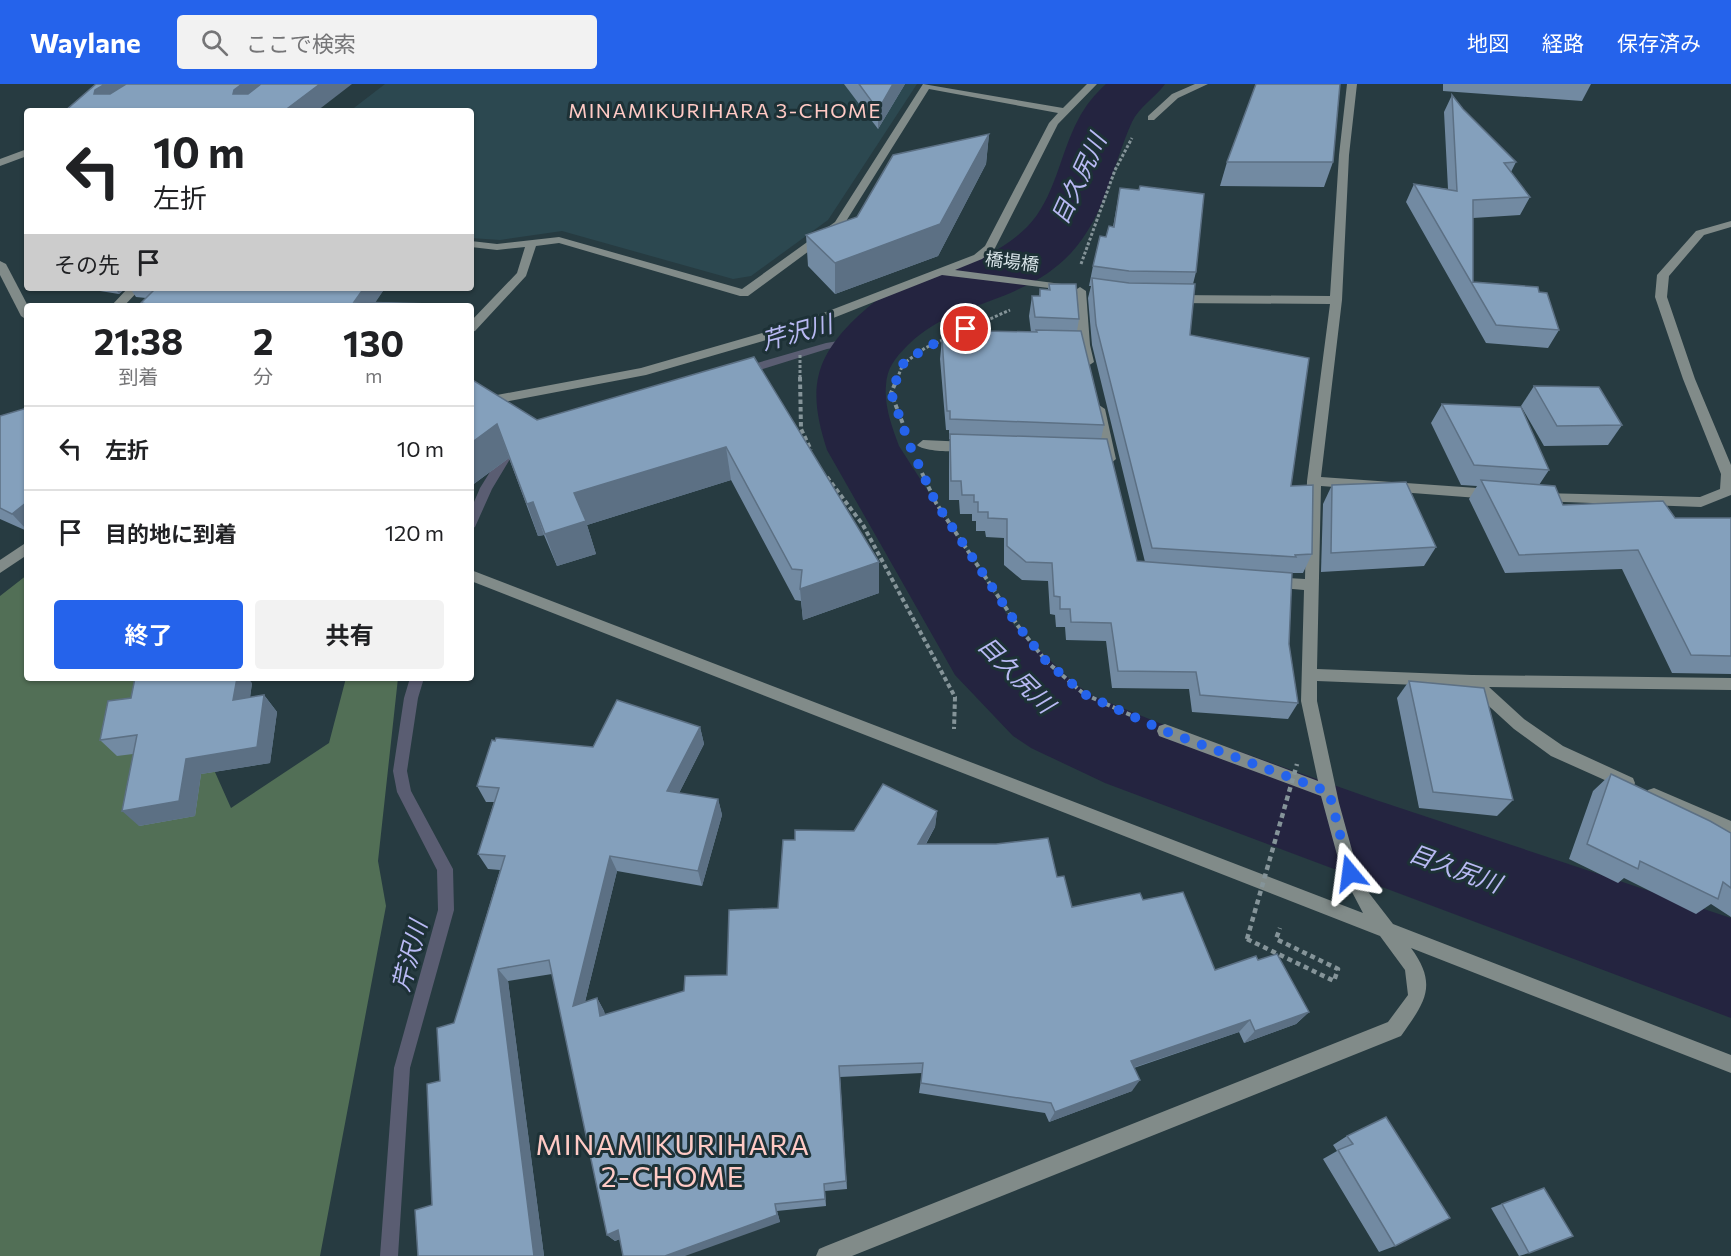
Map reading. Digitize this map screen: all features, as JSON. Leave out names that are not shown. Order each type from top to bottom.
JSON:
[{"type":"street","points":[[977,95],[982,84]]},
{"type":"street","points":[[474,387],[476,404],[642,372],[804,325],[978,257],[990,248],[1054,123],[1092,84]]},
{"type":"street","points":[[1151,118],[1175,96],[1203,84]]},
{"type":"street","points":[[826,1256],[1394,1029],[1417,996],[1414,967],[1363,899],[1350,873],[1330,797],[1309,701],[1314,481],[1336,300],[1344,155],[1352,84]]},
{"type":"street","points":[[474,244],[497,247],[559,240],[744,293],[838,224],[926,86],[1064,111]]},
{"type":"street","points":[[0,163],[24,153]]},
{"type":"street","points":[[1523,496],[1701,502],[1726,492],[1728,474],[1689,379],[1661,297],[1663,275],[1700,233],[1731,224]]},
{"type":"street","points":[[474,325],[522,274],[531,244]]},
{"type":"street","points":[[0,264],[24,310]]},
{"type":"street","name":"橋場橋","points":[[941,271],[1058,286],[1085,292]]},
{"type":"street","points":[[120,303],[132,291]]},
{"type":"street","points":[[1085,292],[1078,345],[1091,377]]},
{"type":"street","points":[[1160,299],[1336,300]]},
{"type":"street","points":[[1096,399],[1103,451],[1114,474]]},
{"type":"street","points":[[923,445],[981,447]]},
{"type":"street","points":[[1314,481],[1500,495]]},
{"type":"street","points":[[0,568],[24,549]]},
{"type":"street","points":[[474,576],[1731,1064]]},
{"type":"street","points":[[1254,581],[1313,585]]},
{"type":"street","points":[[1310,675],[1472,681],[1731,684]]},
{"type":"street","points":[[1472,681],[1519,724],[1557,751],[1731,829]]},
{"type":"street","points":[[1165,731],[1330,797]]},
{"type":"path","points":[[1085,292],[1078,272],[1115,170],[1128,143],[1151,118]]},
{"type":"path","points":[[907,435],[891,393],[903,364],[925,348],[1017,307]]},
{"type":"path","points":[[799,369],[801,429],[813,455]]},
{"type":"path","points":[[919,465],[936,503],[1018,626],[1046,661],[1084,694],[1165,731]]},
{"type":"path","points":[[824,472],[863,525],[956,697],[953,734]]},
{"type":"path","points":[[1280,928],[1276,939],[1338,969],[1334,981],[1247,939],[1297,764]]},
{"type":"shaded area","points":[[385,84],[917,84],[828,220],[751,276],[733,279],[562,231],[500,240],[474,238],[474,108],[354,108]]},
{"type":"green space","points":[[24,577],[24,681],[174,681],[231,808],[329,743],[345,681],[398,681],[378,861],[386,906],[320,1256],[0,1256],[0,596]]},
{"type":"building","points":[[96,84],[105,84],[95,90],[94,94],[110,94],[126,84],[242,84],[234,90],[233,94],[248,94],[261,84],[320,84],[288,108],[68,108]]},
{"type":"building","points":[[859,84],[893,84],[878,110]]},
{"type":"building","points":[[1256,84],[1340,84],[1333,162],[1227,162]]},
{"type":"building","points":[[1452,95],[1516,162],[1504,163],[1530,197],[1473,200],[1473,282],[1538,287],[1539,292],[1547,293],[1559,330],[1496,325],[1414,184],[1457,191]]},
{"type":"building","points":[[989,134],[940,224],[835,263],[806,235],[857,217],[893,155]]},
{"type":"building","points":[[1140,186],[1204,194],[1196,272],[1129,271],[1093,266],[1100,236],[1106,237],[1109,226],[1114,227],[1120,188],[1139,190]]},
{"type":"building","points":[[1092,278],[1129,283],[1195,284],[1190,335],[1309,358],[1291,486],[1313,485],[1312,554],[1295,555],[1296,557],[1152,548],[1096,325]]},
{"type":"building","points":[[1049,284],[1076,284],[1079,319],[1035,317],[1032,296],[1040,296],[1040,289],[1050,290]]},
{"type":"building","points":[[153,291],[362,291],[354,302],[392,303],[141,303]]},
{"type":"building","points":[[1036,330],[1081,331],[1104,425],[950,419],[950,411],[947,411],[942,339],[950,339],[950,336],[982,337],[982,331],[1037,332]]},
{"type":"building","points":[[754,357],[879,562],[800,589],[802,570],[792,569],[726,447],[574,493],[586,521],[545,534],[533,502],[527,504],[497,424],[474,441],[474,381],[537,420]]},
{"type":"building","points":[[1534,386],[1599,387],[1622,425],[1557,426]]},
{"type":"building","points":[[1442,404],[1521,407],[1549,470],[1474,465]]},
{"type":"building","points":[[24,409],[24,504],[12,514],[0,508],[0,416]]},
{"type":"building","points":[[950,434],[1107,439],[1137,561],[1292,573],[1289,644],[1298,703],[1200,695],[1196,672],[1118,671],[1111,623],[1071,622],[1070,609],[1060,609],[1060,597],[1054,596],[1052,563],[1026,562],[1007,546],[1007,519],[988,518],[988,512],[978,512],[978,502],[974,502],[974,495],[962,495],[961,481],[951,481]]},
{"type":"building","points":[[1481,480],[1555,486],[1563,505],[1663,501],[1675,518],[1731,518],[1731,656],[1691,655],[1638,550],[1519,555]]},
{"type":"building","points":[[1406,482],[1436,547],[1331,553],[1332,485]]},
{"type":"building","points":[[134,681],[236,681],[233,700],[264,695],[257,747],[186,759],[179,801],[122,811],[137,735],[100,740],[108,701],[131,698]]},
{"type":"building","points":[[1409,681],[1484,688],[1513,800],[1433,792]]},
{"type":"building","points":[[617,700],[700,727],[667,791],[718,799],[698,871],[610,856],[573,1006],[597,998],[600,1016],[684,991],[685,976],[727,975],[729,910],[778,908],[783,840],[795,840],[795,830],[854,831],[883,784],[937,811],[918,844],[996,844],[1048,838],[1057,877],[1064,876],[1072,907],[1140,893],[1143,900],[1183,892],[1215,970],[1256,956],[1258,960],[1277,954],[1309,1012],[1255,1031],[1250,1020],[1131,1061],[1140,1080],[1055,1112],[1051,1103],[921,1083],[923,1063],[839,1066],[846,1181],[824,1184],[825,1199],[775,1204],[777,1215],[665,1256],[623,1256],[618,1230],[607,1235],[549,960],[498,969],[534,1256],[418,1256],[415,1210],[432,1205],[427,1084],[440,1081],[437,1028],[454,1023],[505,856],[478,854],[499,788],[477,786],[492,740],[495,741],[496,738],[593,747]]},
{"type":"building","points":[[1611,774],[1731,833],[1731,888],[1723,882],[1718,899],[1640,861],[1638,869],[1587,844]]},
{"type":"building","points":[[1386,1117],[1450,1218],[1395,1246],[1338,1150],[1353,1144],[1347,1136]]},
{"type":"building","points":[[1544,1188],[1573,1236],[1529,1253],[1502,1204]]},
{"type":"waterway","name":"目久尻川","points":[[1138,84],[1121,99],[1107,117],[1070,208],[1049,240],[1034,253],[1001,273],[904,312],[871,342],[854,370],[850,399],[864,450],[985,651],[1044,710],[1062,722],[1137,755],[1238,790],[1376,843],[1731,968]]},
{"type":"waterway","name":"芹沢川","points":[[744,371],[826,346],[874,338]]},
{"type":"waterway","name":"芹沢川","points":[[474,517],[486,488],[510,449]]},
{"type":"waterway","name":"芹沢川","points":[[389,1256],[402,1068],[446,910],[445,869],[404,792],[400,771],[411,698],[416,681]]},
{"type":"district","name":"MINAMIKURIHARA 3-CHOME","points":[[725,111]]},
{"type":"district","name":"MINAMIKURIHARA 2-CHOME","points":[[673,1161]]},
{"type":"route","points":[[966,329],[925,348],[903,364],[891,393],[910,446],[936,503],[1018,626],[1046,661],[1084,694],[1165,731],[1329,792],[1350,873]]}]
